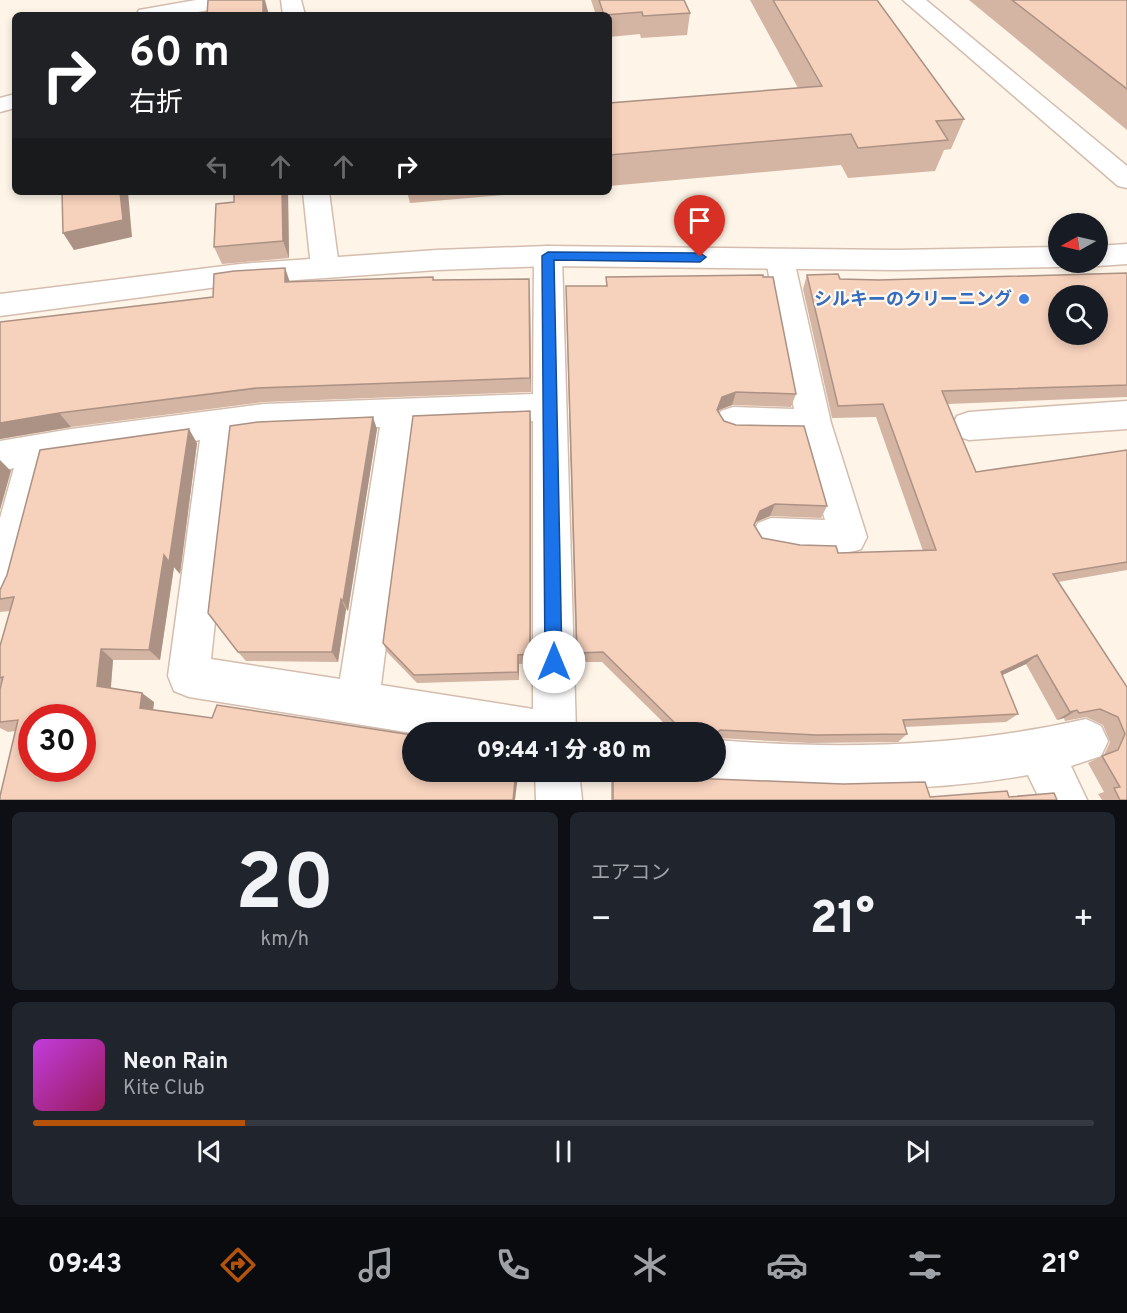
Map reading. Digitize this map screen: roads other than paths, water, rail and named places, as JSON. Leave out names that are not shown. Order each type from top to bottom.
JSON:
[{"type":"street","points":[[164,12],[231,0]]},
{"type":"street","points":[[913,0],[1127,180]]},
{"type":"street","points":[[316,195],[325,267]]},
{"type":"street","points":[[1108,255],[1127,254]]},
{"type":"street","points":[[548,256],[554,722]]},
{"type":"street","points":[[0,305],[154,283],[325,267],[548,256],[780,260],[1048,257]]},
{"type":"street","points":[[771,535],[848,537],[814,423],[780,260]]},
{"type":"street","points":[[0,456],[264,418],[551,407]]},
{"type":"street","points":[[357,701],[399,412]]},
{"type":"street","points":[[969,426],[1127,415]]},
{"type":"street","points":[[733,421],[814,423]]},
{"type":"street","points":[[219,423],[189,676],[482,722]]},
{"type":"street","points":[[0,586],[37,449]]},
{"type":"street","points":[[726,762],[822,767],[910,765],[1040,753],[1086,741]]},
{"type":"street","points":[[1040,753],[1064,800]]},
{"type":"street","points":[[558,782],[560,800]]},
{"type":"place","name":"シルキーのクリーニング","points":[[1024,299]]}]
